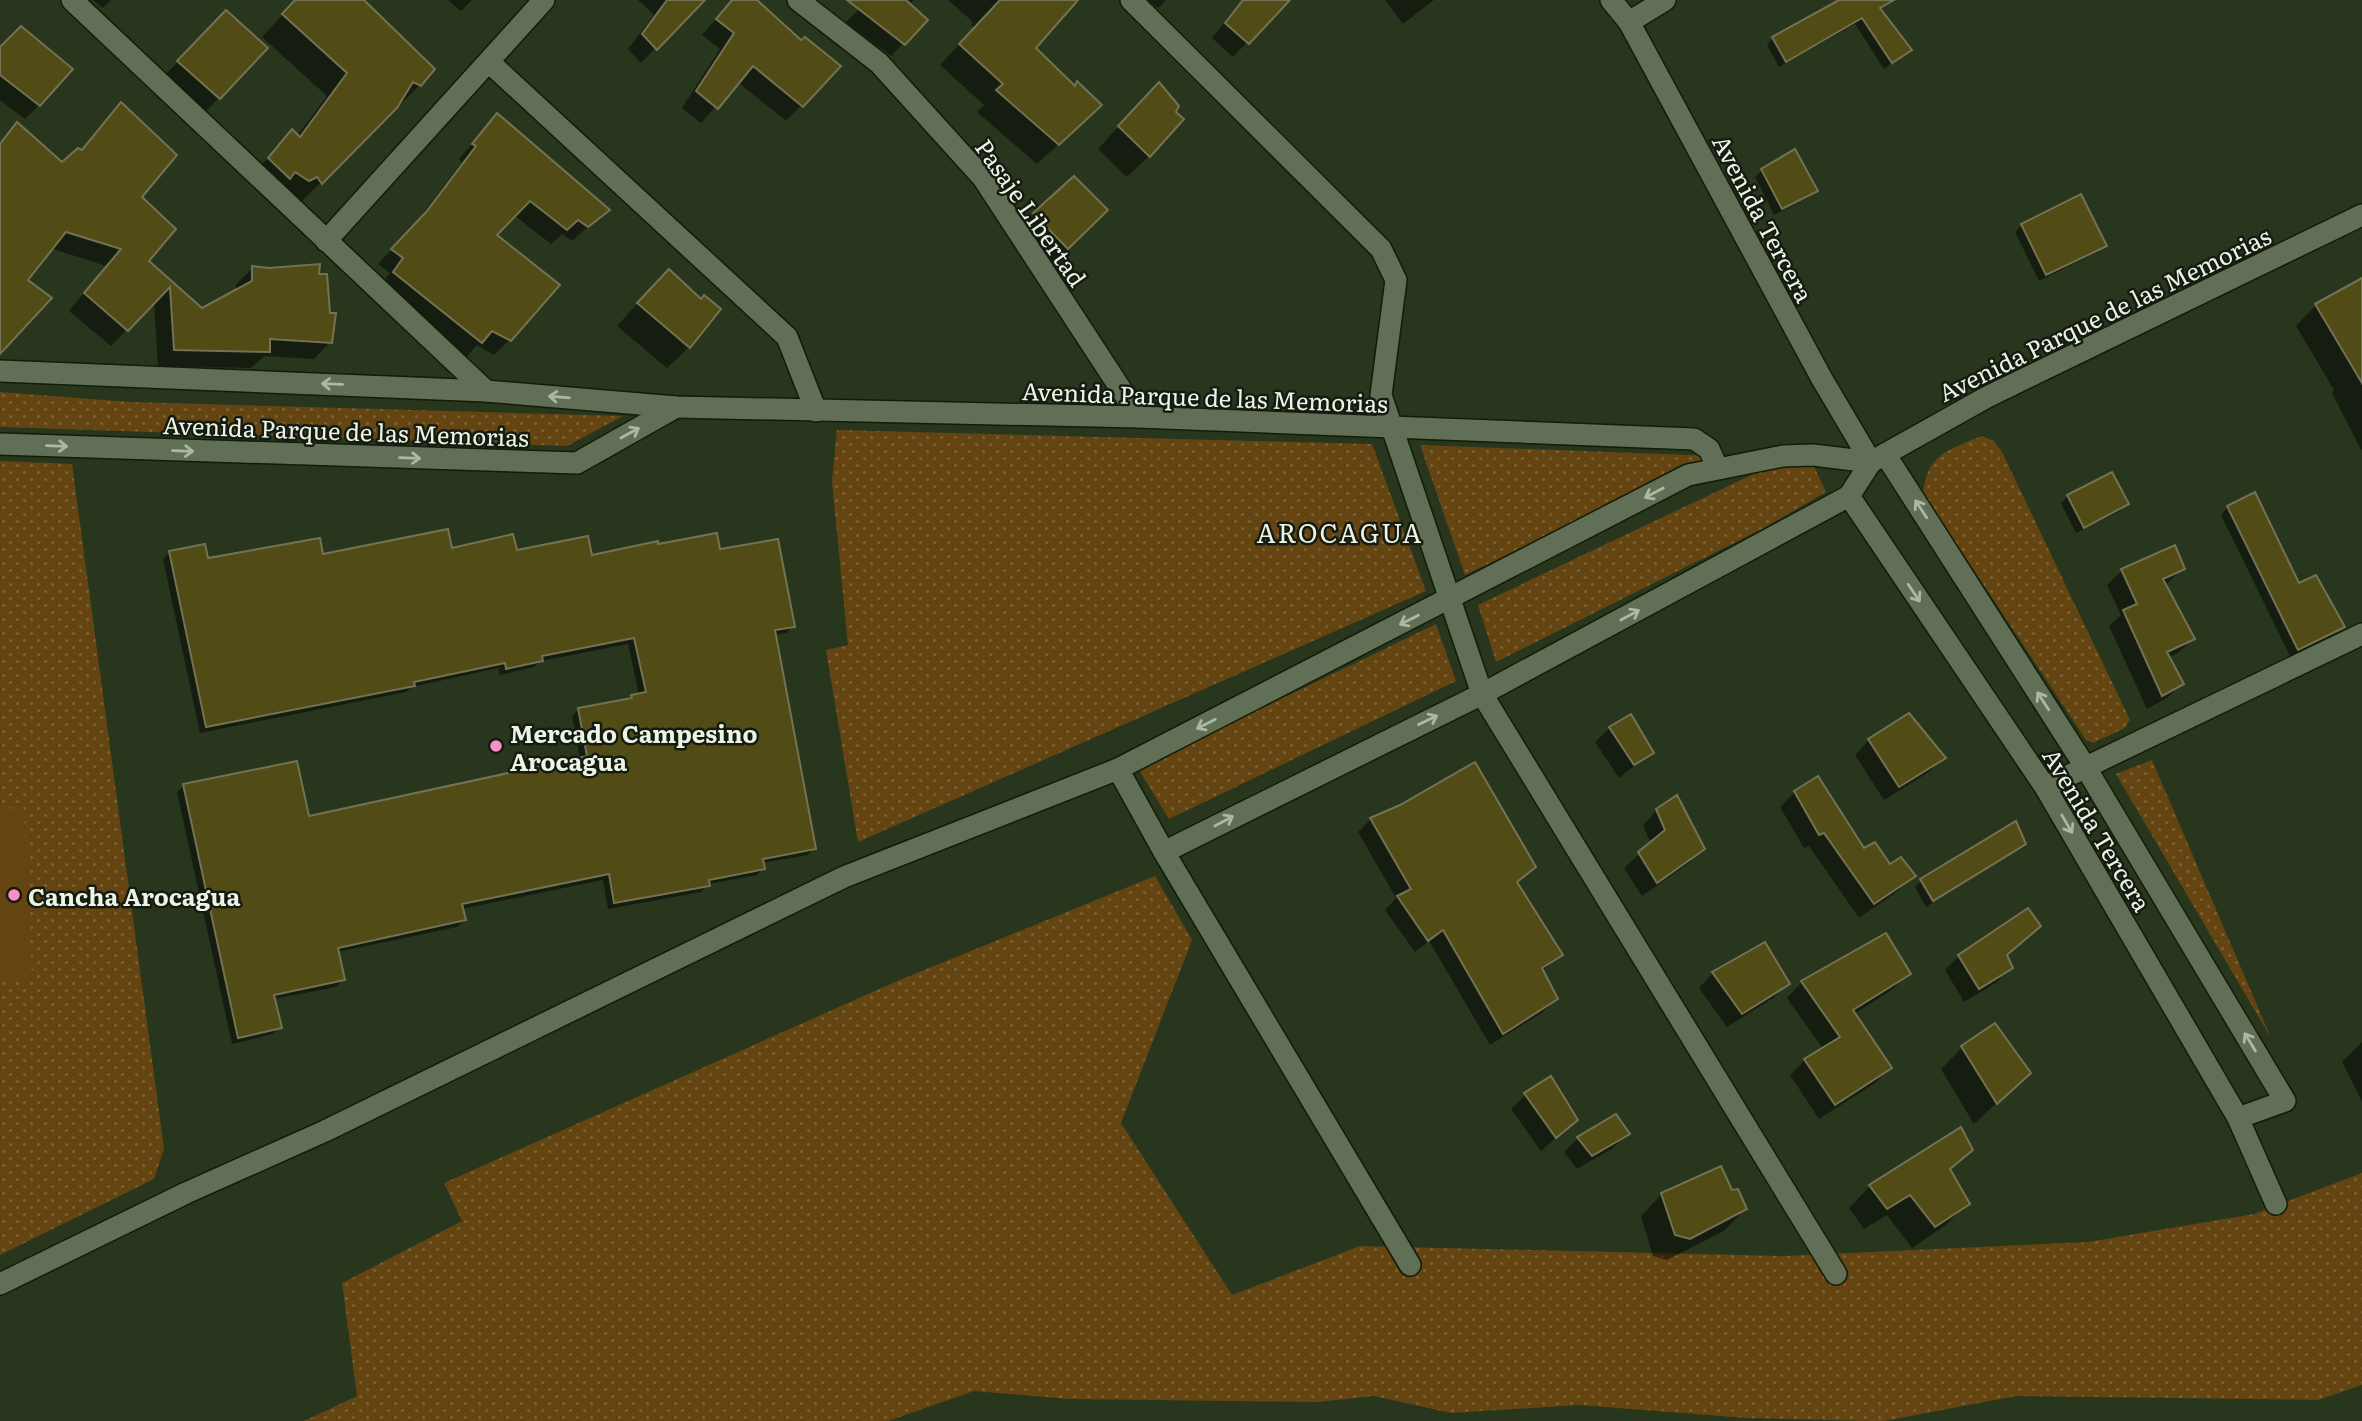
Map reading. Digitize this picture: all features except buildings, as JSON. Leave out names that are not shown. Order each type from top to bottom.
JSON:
[{"type":"street","points":[[72,0],[486,391]]},
{"type":"street","points":[[326,241],[544,0]]},
{"type":"street","name":"Pasaje Libertad","points":[[798,0],[879,63],[983,178],[1139,417]]},
{"type":"street","points":[[1131,0],[1381,249],[1396,280],[1381,395],[1482,694],[1836,1274]]},
{"type":"street","name":"Avenida Tercera","points":[[1611,0],[1629,22],[1822,379],[2086,768],[2285,1101],[2238,1118]]},
{"type":"street","points":[[1629,22],[1665,0]]},
{"type":"street","points":[[489,62],[787,337],[816,411]]},
{"type":"street","name":"Avenida Parque de las Memorias","points":[[1878,458],[1987,397],[2362,215]]},
{"type":"street","name":"Avenida Parque de las Memorias","points":[[0,371],[486,391],[676,407],[1139,417],[1394,430],[1694,439],[1709,449],[1717,467]]},
{"type":"street","name":"Avenida Parque de las Memorias","points":[[0,444],[577,463],[676,407]]},
{"type":"street","points":[[0,1284],[186,1193],[325,1131],[844,877],[1118,769],[1688,475],[1717,467],[1803,455],[1878,458]]},
{"type":"street","points":[[1164,852],[1482,694],[1849,496],[1878,458]]},
{"type":"street","name":"Avenida Tercera","points":[[1849,496],[2045,787],[2238,1118],[2276,1204]]},
{"type":"street","points":[[2045,787],[2147,735],[2362,634]]},
{"type":"street","points":[[1118,769],[1164,852],[1410,1265]]},
{"type":"shaded area","points":[[0,392],[130,402],[623,416],[567,446],[0,427]]},
{"type":"shaded area","points":[[837,430],[1372,444],[1426,591],[858,842],[826,650],[848,645],[832,482]]},
{"type":"shaded area","points":[[1982,436],[1994,441],[2002,452],[2130,720],[2125,728],[2093,743],[2086,740],[1923,493],[1929,469],[1935,461],[1950,449]]},
{"type":"shaded area","points":[[1420,445],[1716,456],[1465,575]]},
{"type":"shaded area","points":[[1785,459],[1811,460],[1826,492],[1762,529],[1496,662],[1478,605]]},
{"type":"shaded area","points":[[0,461],[72,464],[164,1149],[154,1179],[0,1255]]},
{"type":"shaded area","points":[[1436,624],[1456,681],[1169,819],[1138,768]]},
{"type":"shaded area","points":[[2152,760],[2271,1038],[2116,774]]},
{"type":"shaded area","name":"Cancha Arocagua","points":[[24,808],[32,980],[0,982],[0,809]]},
{"type":"shaded area","points":[[1155,876],[1192,940],[1121,1123],[1232,1295],[1360,1246],[1785,1256],[2088,1242],[2254,1214],[2362,1173],[2362,1385],[2318,1400],[2016,1396],[1884,1421],[1747,1418],[1579,1405],[1451,1413],[1374,1396],[1318,1402],[1069,1399],[974,1391],[888,1421],[304,1421],[357,1396],[342,1283],[462,1221],[444,1183],[895,982]]},
{"type":"place","name":"Mercado Campesino Arocagua","points":[[496,746]]},
{"type":"place","name":"Cancha Arocagua","points":[[14,895]]},
{"type":"district","name":"AROCAGUA","points":[[1340,531]]}]
